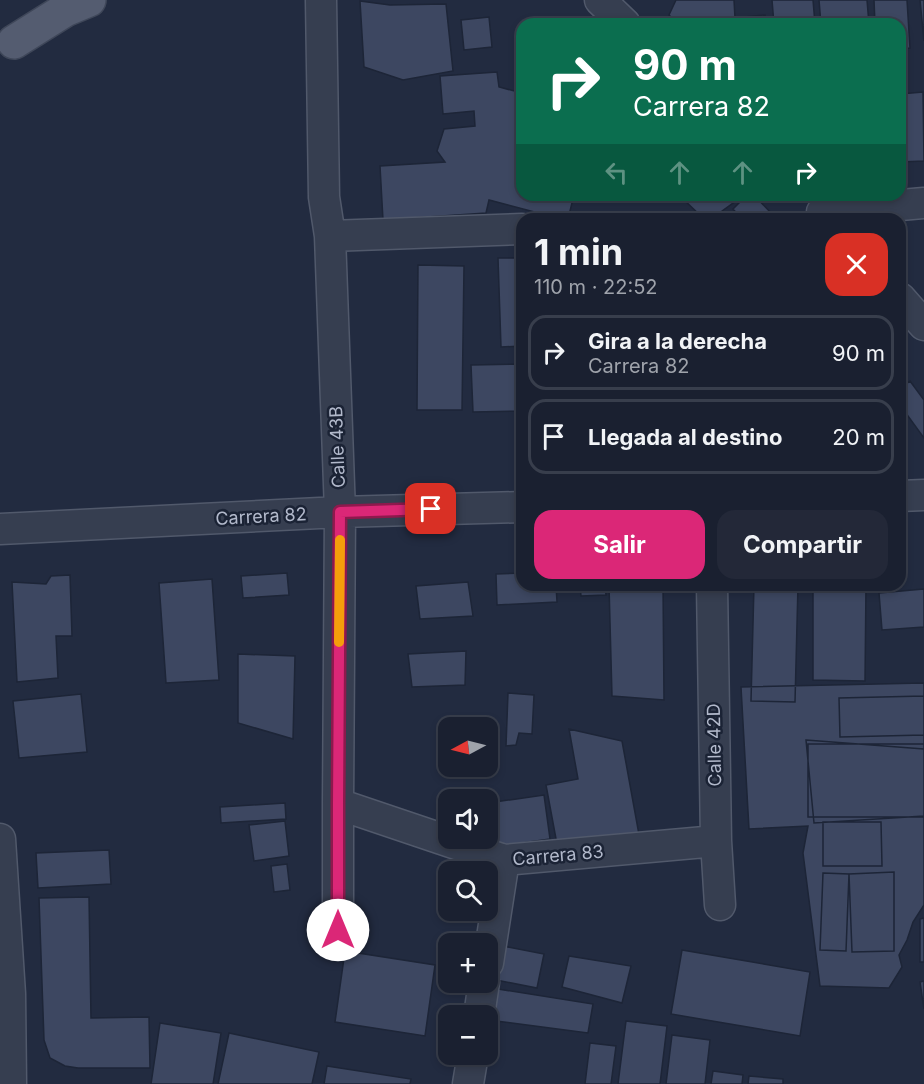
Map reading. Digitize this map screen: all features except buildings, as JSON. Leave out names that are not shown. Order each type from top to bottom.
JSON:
[{"type":"main road","points":[[7,47],[37,18],[47,0]]},
{"type":"main road","points":[[7,47],[64,10],[89,0]]},
{"type":"street","name":"Calle 43B","points":[[321,0],[324,198],[330,236],[340,512],[338,930]]},
{"type":"street","points":[[600,0],[619,18]]},
{"type":"street","points":[[818,209],[924,203]]},
{"type":"street","points":[[330,236],[516,229]]},
{"type":"street","points":[[906,305],[924,325]]},
{"type":"street","points":[[906,496],[924,495]]},
{"type":"street","name":"Carrera 82","points":[[0,529],[340,512],[516,507]]},
{"type":"street","name":"Calle 42D","points":[[712,591],[716,841],[720,905]]},
{"type":"street","name":"Carrera 83","points":[[338,804],[504,860],[716,841]]},
{"type":"street","points":[[0,839],[10,994],[11,1084]]},
{"type":"street","points":[[493,933],[504,860]]},
{"type":"street","points":[[0,964],[10,994]]},
{"type":"street","points":[[468,1084],[471,1065]]},
{"type":"slow traffic","points":[[339,642],[340,540]]},
{"type":"route","points":[[338,930],[340,512],[431,509]]}]
